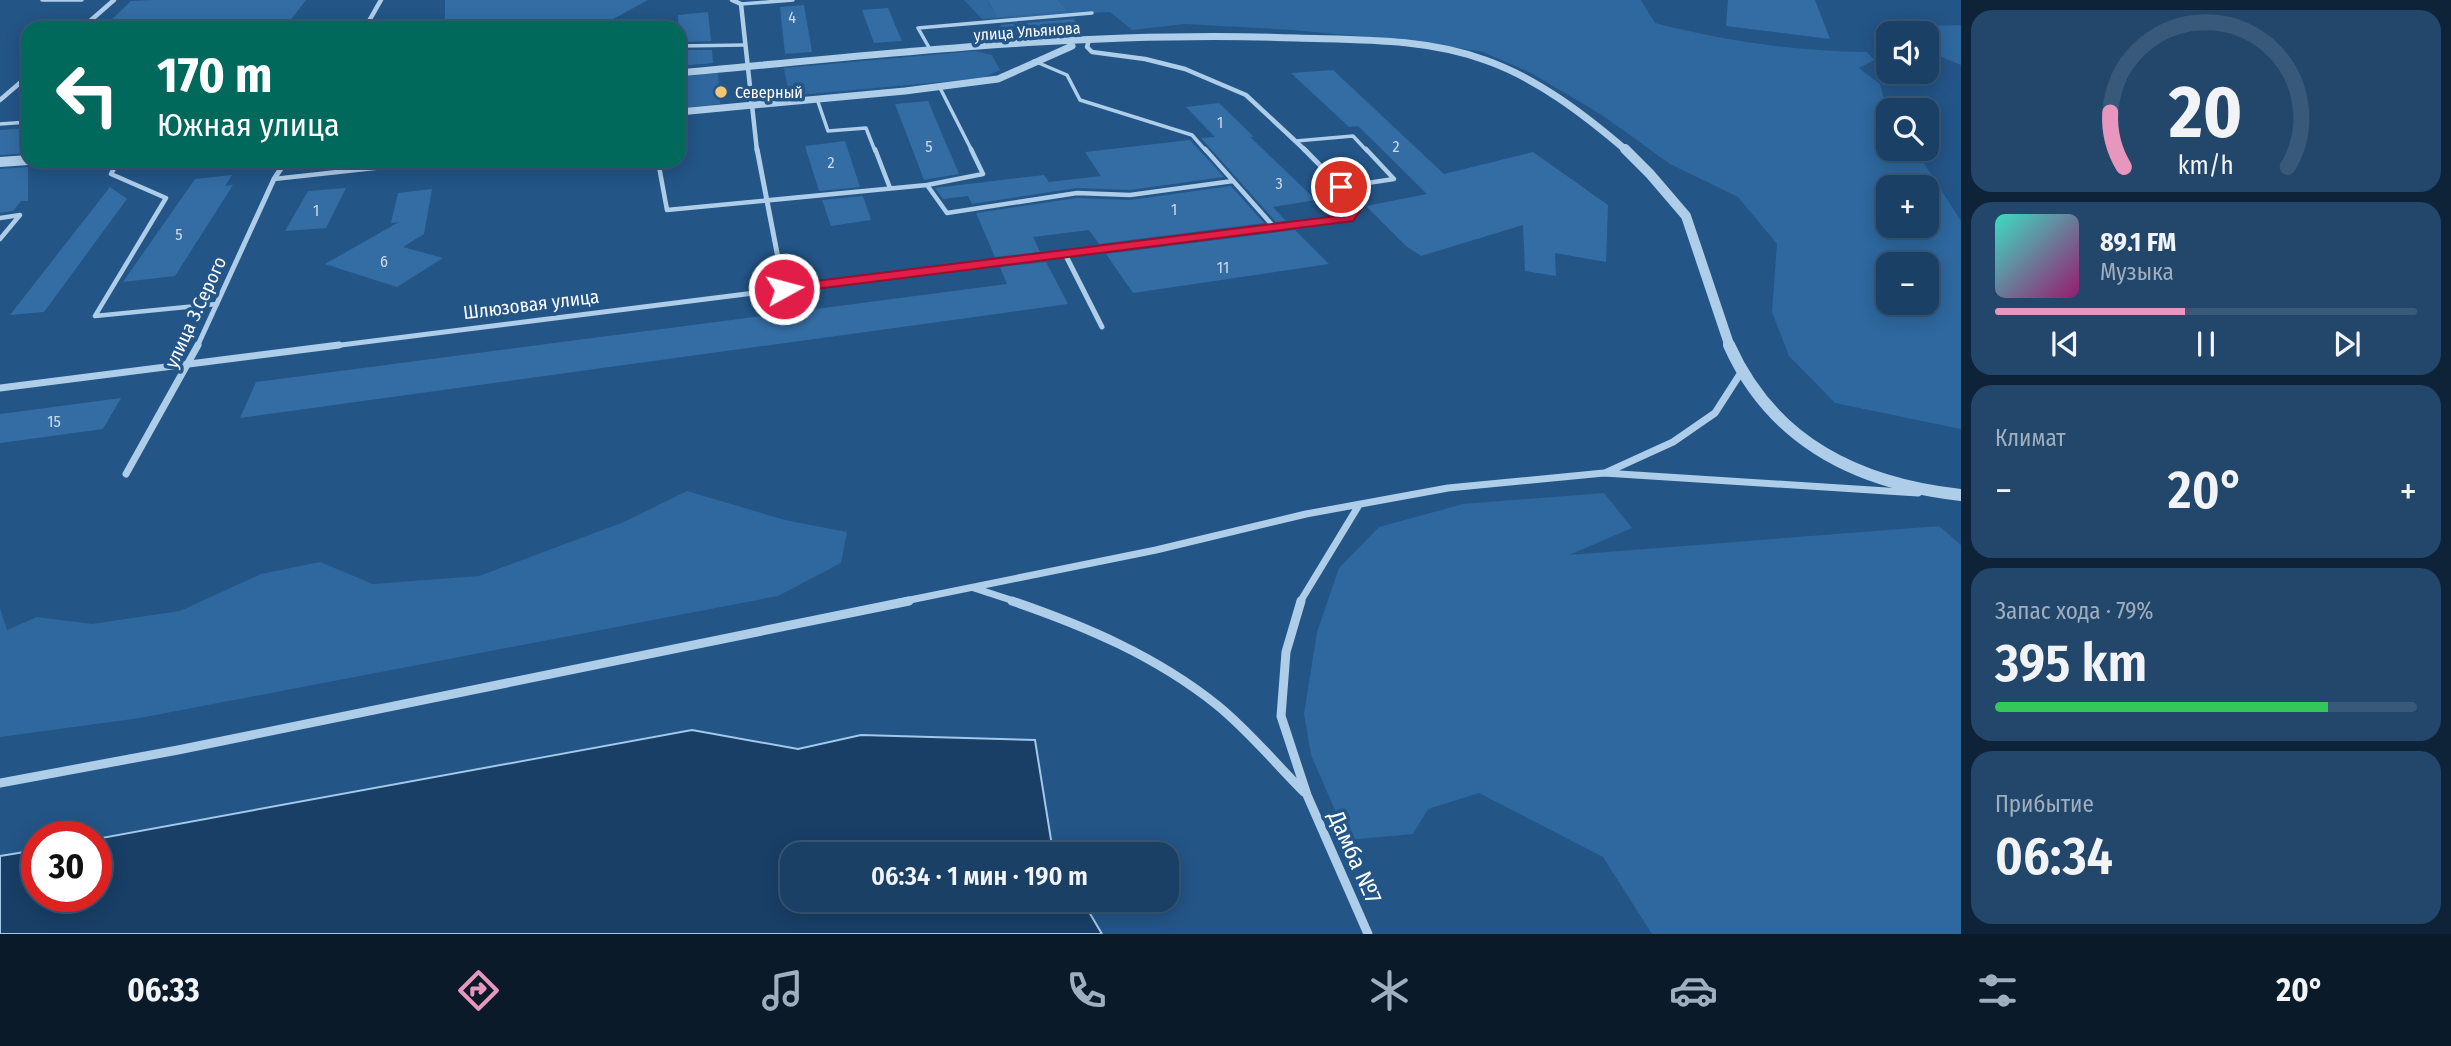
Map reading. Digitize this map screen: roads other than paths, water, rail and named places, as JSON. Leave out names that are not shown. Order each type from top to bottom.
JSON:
[{"type":"street","points":[[90,21],[114,0]]},
{"type":"street","points":[[369,21],[381,0]]},
{"type":"street","points":[[732,0],[741,5],[753,129],[784,289]]},
{"type":"street","points":[[1341,187],[1246,95],[1185,69],[1092,51],[1087,47],[1089,40],[1199,34],[1376,41],[1432,46],[1472,55],[1507,69],[1570,108],[1646,168],[1685,215],[1707,283],[1742,371],[1775,414],[1799,439],[1827,457],[1873,477],[1932,494]]},
{"type":"street","name":"улица Ульянова","points":[[686,72],[1089,40]]},
{"type":"street","name":"улица Ульянова","points":[[686,111],[998,79],[1034,61],[1089,40]]},
{"type":"street","points":[[0,100],[21,82]]},
{"type":"street","points":[[0,162],[21,160]]},
{"type":"street","name":"улица З.Серого","points":[[126,474],[190,363],[281,168]]},
{"type":"street","name":"Шлюзовая улица","points":[[0,388],[1349,218],[1359,205],[1341,187]]},
{"type":"street","points":[[1065,254],[1102,327]]},
{"type":"street","points":[[1604,473],[1673,442],[1715,413],[1742,371]]},
{"type":"street","points":[[0,783],[178,750],[1448,488],[1604,473],[1961,495]]},
{"type":"street","name":"Дамба №7","points":[[1360,505],[1300,603],[1286,652],[1281,716],[1307,795],[1368,934]]},
{"type":"street","points":[[972,587],[1034,607],[1114,640],[1175,674],[1217,706],[1307,795]]},
{"type":"lane","points":[[42,0],[82,0]]},
{"type":"lane","points":[[741,5],[793,0]]},
{"type":"lane","points":[[931,51],[918,28],[1092,13]]},
{"type":"lane","points":[[686,46],[745,45]]},
{"type":"lane","points":[[1034,61],[1067,75],[1080,100],[1192,135],[1274,227]]},
{"type":"lane","points":[[659,168],[667,210],[927,185],[983,174],[939,86]]},
{"type":"lane","points":[[817,99],[828,131],[866,128],[890,188]]},
{"type":"lane","points":[[0,124],[21,122]]},
{"type":"lane","points":[[1296,141],[1353,136],[1394,180],[1341,187]]},
{"type":"lane","points":[[114,168],[111,174],[166,198],[95,316],[217,304]]},
{"type":"lane","points":[[274,179],[374,168]]},
{"type":"lane","points":[[927,185],[947,213],[1077,193],[1130,195],[1233,181]]},
{"type":"lane","points":[[0,218],[20,215],[0,239]]},
{"type":"place","name":"Северный","points":[[721,92]]}]
